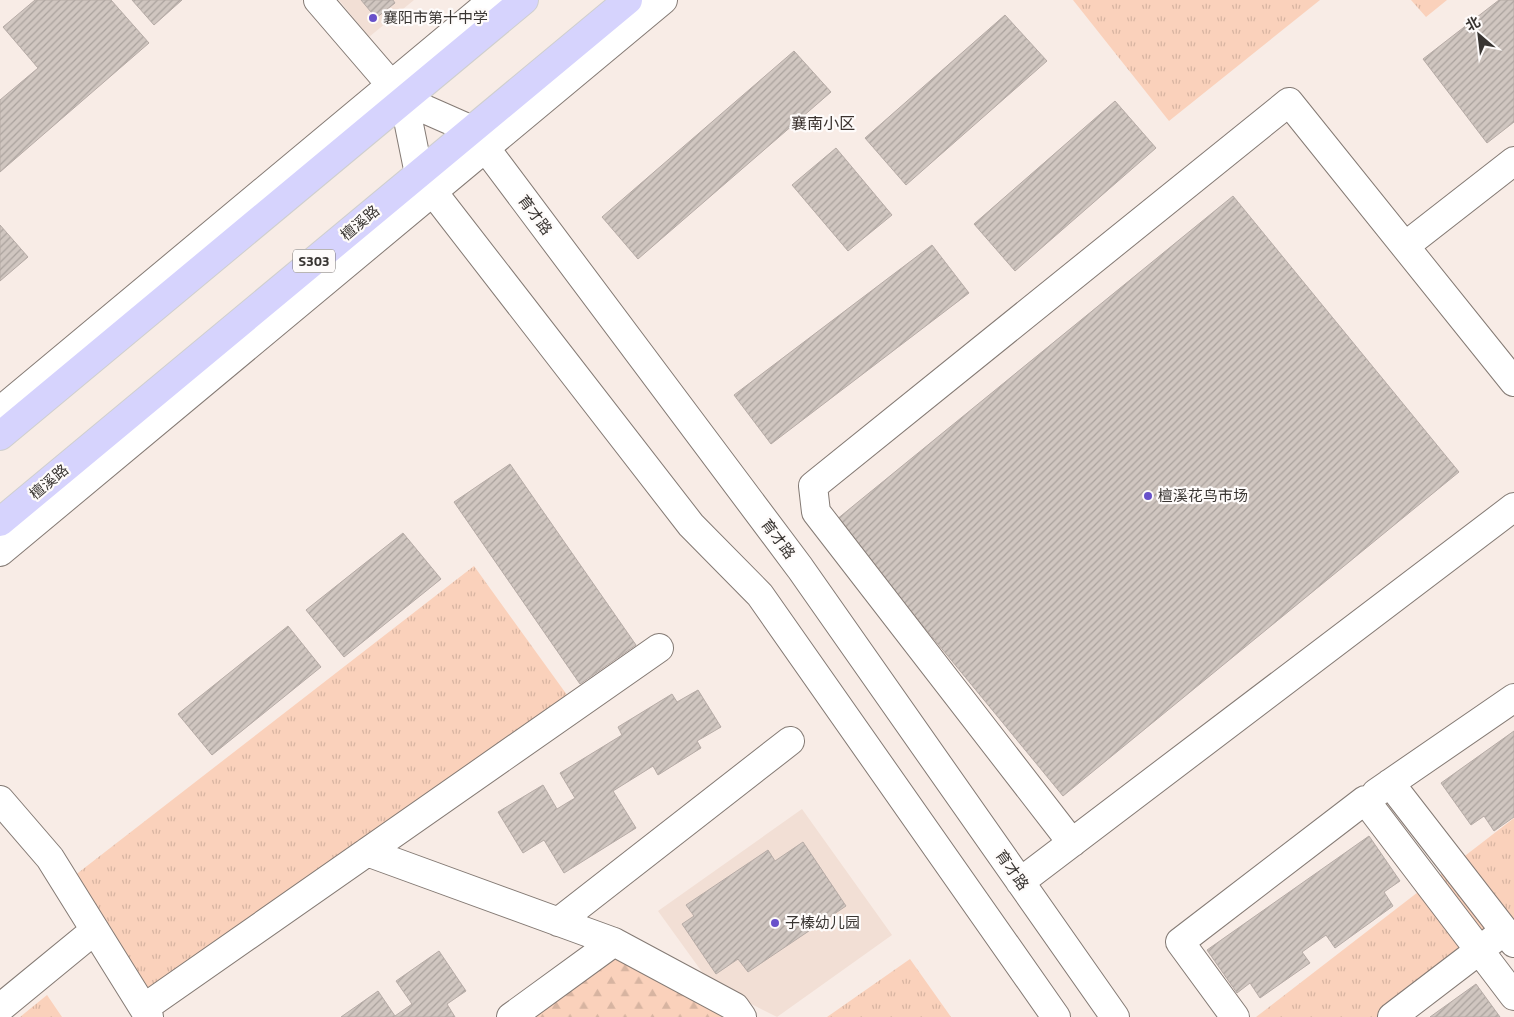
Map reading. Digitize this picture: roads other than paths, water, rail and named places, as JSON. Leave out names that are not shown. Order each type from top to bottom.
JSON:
[{"type":"main road","points":[[0,436],[397,93],[524,0]]},
{"type":"main road","name":"檀溪路","points":[[0,522],[426,182],[478,138],[628,0]]},
{"type":"street","name":"育才路","points":[[318,0],[397,93],[478,138],[800,568],[1115,1017]]},
{"type":"street","points":[[0,411],[397,93],[494,0]]},
{"type":"street","points":[[478,138],[663,0]]},
{"type":"street","name":"育才路","points":[[397,93],[426,182],[692,525],[760,595],[1056,1017]]},
{"type":"street","points":[[1072,843],[816,512],[813,486],[1289,102],[1514,382]]},
{"type":"street","points":[[1405,246],[1514,161]]},
{"type":"street","points":[[0,552],[426,182]]},
{"type":"street","points":[[1020,882],[1514,506]]},
{"type":"street","points":[[0,800],[50,858],[146,1012],[367,852],[659,648]]},
{"type":"street","points":[[1235,1017],[1180,942],[1365,800],[1514,698]]},
{"type":"street","points":[[558,922],[790,741]]},
{"type":"street","points":[[1390,783],[1511,932],[1479,950],[1392,1017]]},
{"type":"street","points":[[1365,800],[1514,996]]},
{"type":"street","points":[[367,852],[614,942],[735,1007],[742,1017]]},
{"type":"street","points":[[0,1008],[95,930]]},
{"type":"street","points":[[511,1017],[614,942]]},
{"type":"place","name":"襄阳市第十中学","points":[[373,18]]},
{"type":"place","name":"檀溪花鸟市场","points":[[1148,496]]},
{"type":"place","name":"子榛幼儿园","points":[[775,923]]},
{"type":"district","name":"襄南小区","points":[[823,123]]}]
